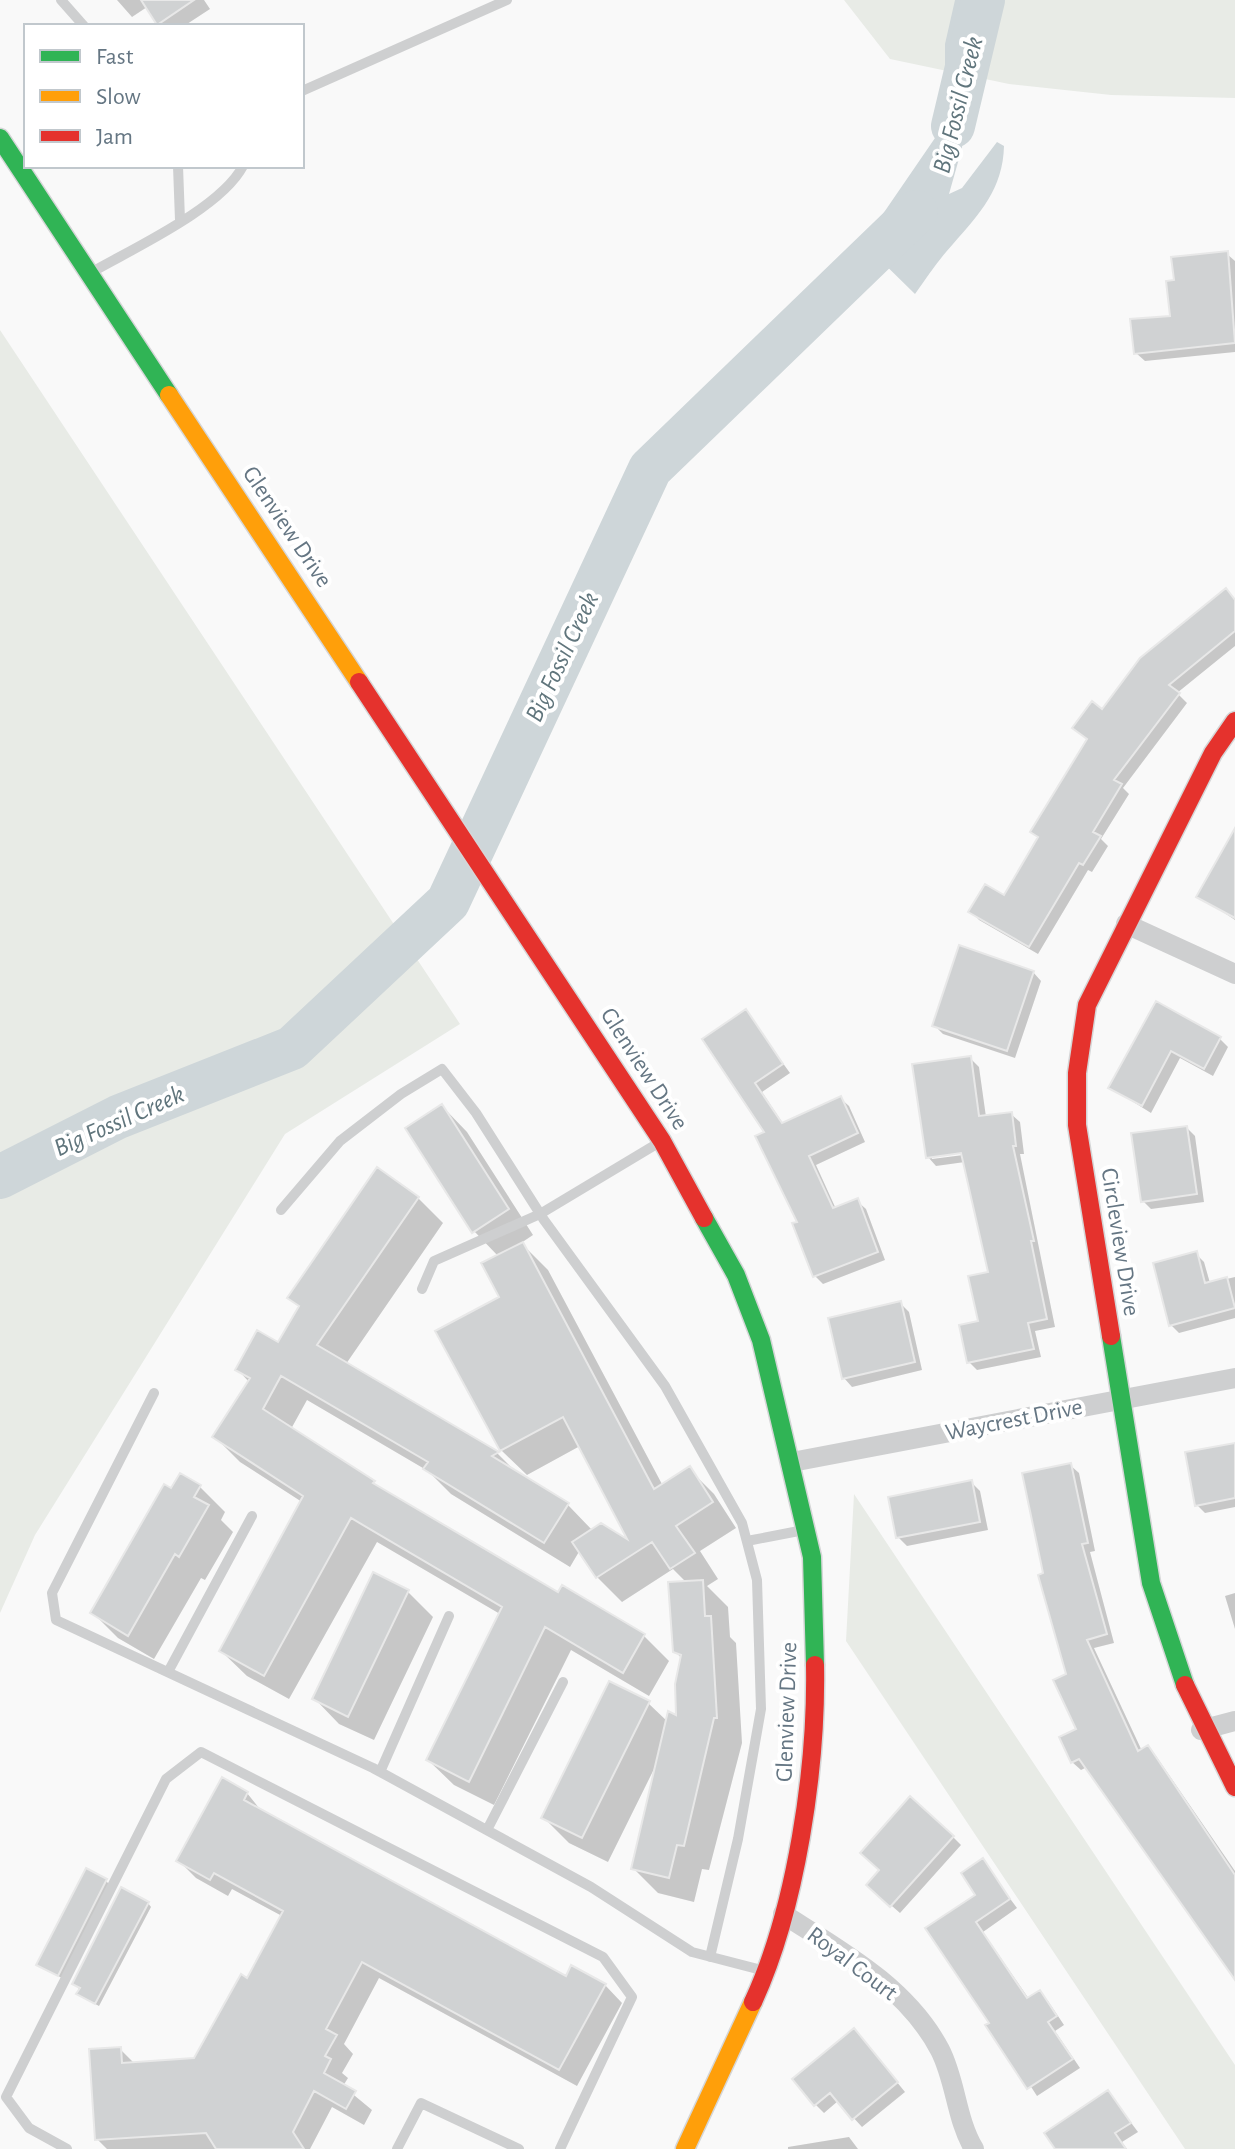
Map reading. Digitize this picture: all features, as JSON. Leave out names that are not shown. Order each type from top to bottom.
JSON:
[{"type":"main road","name":"Glenview Drive","points":[[0,138],[662,1141],[736,1275],[761,1340],[812,1557],[815,1680],[807,1798],[783,1914],[767,1972],[685,2149]]},
{"type":"main road","name":"Circleview Drive","points":[[1235,721],[1213,753],[1087,1005],[1077,1073],[1077,1125],[1151,1583],[1171,1656],[1201,1730],[1235,1787]]},
{"type":"street","points":[[1126,924],[1235,974]]},
{"type":"street","name":"Waycrest Drive","points":[[792,1462],[1235,1378]]},
{"type":"street","points":[[1201,1730],[1235,1721]]},
{"type":"street","name":"Royal Court","points":[[783,1914],[855,1960],[887,1985],[916,2015],[940,2051],[974,2149]]},
{"type":"lane","points":[[61,0],[82,24]]},
{"type":"lane","points":[[304,90],[507,0]]},
{"type":"lane","points":[[178,168],[180,220]]},
{"type":"lane","points":[[90,273],[180,220],[234,183],[242,168]]},
{"type":"lane","points":[[281,1210],[340,1141],[401,1094],[442,1069],[476,1113],[540,1214],[665,1386],[742,1523],[757,1580],[761,1709],[738,1839],[710,1957]]},
{"type":"lane","points":[[422,1289],[434,1261],[540,1214],[662,1141]]},
{"type":"lane","points":[[154,1393],[52,1593],[56,1620],[380,1772],[591,1887],[692,1952],[767,1972]]},
{"type":"lane","points":[[168,1672],[252,1516]]},
{"type":"lane","points":[[747,1541],[807,1529]]},
{"type":"lane","points":[[380,1772],[449,1616]]},
{"type":"lane","points":[[487,1830],[563,1682]]},
{"type":"lane","points":[[67,2149],[29,2128],[6,2097],[166,1779],[201,1752],[603,1957],[632,1997],[560,2149]]},
{"type":"lane","points":[[397,2149],[421,2103],[519,2149]]},
{"type":"shaded area","points":[[844,0],[1235,0],[1235,98],[1111,95],[1009,84],[890,59]]},
{"type":"shaded area","points":[[0,330],[460,1024],[285,1134],[35,1535],[0,1613]]},
{"type":"shaded area","points":[[854,1494],[1235,2065],[1235,2149],[1185,2149],[846,1641]]},
{"type":"water","points":[[955,0],[977,0],[968,49],[962,148],[949,194],[962,188],[997,142],[1004,146],[1003,161],[988,200],[915,294],[863,243],[935,138],[945,101],[945,44]]},
{"type":"building","points":[[141,0],[194,0],[158,24]]},
{"type":"building","points":[[1228,251],[1235,343],[1134,354],[1130,319],[1170,316],[1166,281],[1174,280],[1171,257]]},
{"type":"building","points":[[1226,588],[1235,600],[1235,631],[1169,685],[1180,693],[1114,780],[1122,784],[1093,832],[1101,836],[1083,865],[1079,863],[1029,947],[968,912],[985,884],[1004,895],[1038,837],[1030,832],[1087,739],[1072,728],[1092,701],[1102,709],[1140,658]]},
{"type":"building","points":[[1235,828],[1235,918],[1196,897]]},
{"type":"building","points":[[959,945],[1034,971],[1007,1051],[932,1026]]},
{"type":"building","points":[[1156,1001],[1221,1037],[1204,1069],[1171,1051],[1142,1106],[1108,1088]]},
{"type":"building","points":[[746,1009],[783,1064],[755,1083],[782,1123],[841,1096],[858,1133],[809,1156],[833,1208],[858,1198],[878,1252],[813,1277],[792,1223],[797,1222],[755,1136],[764,1132],[702,1039]]},
{"type":"building","points":[[971,1056],[979,1116],[1012,1112],[1016,1146],[1013,1146],[1047,1319],[1028,1323],[1034,1349],[967,1363],[959,1325],[978,1321],[968,1276],[988,1272],[961,1153],[926,1158],[912,1064]]},
{"type":"building","points":[[442,1104],[509,1209],[472,1233],[405,1128]]},
{"type":"building","points":[[1187,1126],[1197,1194],[1141,1202],[1131,1133]]},
{"type":"building","points":[[377,1167],[419,1197],[317,1345],[499,1452],[492,1456],[569,1503],[544,1543],[423,1469],[428,1462],[281,1376],[263,1409],[375,1481],[373,1483],[558,1592],[562,1585],[645,1634],[623,1673],[545,1627],[469,1782],[426,1760],[502,1607],[351,1518],[264,1676],[219,1651],[303,1496],[212,1437],[250,1378],[235,1370],[257,1330],[278,1342],[299,1306],[287,1298]]},
{"type":"building","points":[[523,1242],[654,1489],[690,1466],[713,1502],[676,1526],[695,1553],[670,1569],[652,1542],[596,1578],[572,1542],[601,1523],[627,1539],[563,1417],[500,1451],[435,1331],[499,1297],[481,1263]]},
{"type":"building","points":[[1197,1251],[1205,1283],[1227,1277],[1235,1308],[1169,1326],[1153,1263]]},
{"type":"building","points":[[901,1301],[915,1362],[842,1379],[828,1318]]},
{"type":"building","points":[[1235,1443],[1235,1498],[1195,1506],[1185,1452]]},
{"type":"building","points":[[1071,1463],[1088,1543],[1082,1544],[1107,1634],[1087,1640],[1138,1751],[1148,1745],[1235,1875],[1235,1980],[1079,1759],[1071,1763],[1059,1737],[1076,1729],[1053,1680],[1066,1674],[1038,1575],[1043,1573],[1022,1473]]},
{"type":"building","points":[[180,1473],[201,1485],[194,1497],[209,1505],[179,1557],[175,1554],[128,1636],[90,1613],[164,1484],[171,1488]]},
{"type":"building","points":[[972,1480],[980,1522],[896,1538],[888,1497]]},
{"type":"building","points":[[373,1572],[409,1590],[348,1717],[312,1699]]},
{"type":"building","points":[[703,1580],[705,1616],[711,1616],[717,1718],[714,1718],[684,1846],[677,1845],[669,1878],[631,1869],[668,1711],[676,1715],[675,1684],[681,1655],[673,1652],[668,1582]]},
{"type":"building","points":[[609,1681],[650,1701],[582,1838],[541,1818]]},
{"type":"building","points":[[222,1777],[248,1792],[244,1800],[566,1976],[571,1965],[606,1984],[559,2070],[362,1962],[326,2029],[337,2035],[325,2056],[331,2059],[324,2073],[356,2091],[346,2109],[314,2091],[293,2132],[304,2149],[216,2149],[206,2133],[95,2140],[89,2049],[121,2047],[122,2063],[194,2058],[241,1974],[247,1978],[283,1911],[214,1873],[210,1880],[176,1861]]},
{"type":"building","points":[[910,1796],[954,1836],[890,1907],[866,1885],[879,1870],[860,1853]]},
{"type":"building","points":[[983,1858],[1010,1899],[976,1922],[1027,1998],[1040,1990],[1057,2016],[1048,2022],[1073,2059],[1027,2089],[985,2025],[989,2023],[925,1928],[975,1895],[961,1873]]},
{"type":"building","points":[[86,1868],[107,1879],[58,1976],[36,1965]]},
{"type":"building","points":[[121,1887],[149,1902],[95,2004],[76,1994],[80,1988],[72,1984]]},
{"type":"building","points":[[854,2028],[898,2082],[852,2120],[830,2093],[814,2106],[792,2079]]},
{"type":"building","points":[[1108,2090],[1131,2123],[1115,2133],[1126,2149],[1055,2149],[1044,2133]]},
{"type":"waterway","name":"Big Fossil Creek","points":[[953,126],[983,0]]},
{"type":"waterway","name":"Big Fossil Creek","points":[[0,1177],[118,1117],[292,1048],[448,902],[650,469],[916,212]]},
{"type":"traffic: fast","points":[[0,138],[169,395]]},
{"type":"traffic: fast","points":[[704,1218],[736,1275],[761,1340],[812,1557],[815,1665]]},
{"type":"traffic: fast","points":[[1111,1336],[1151,1583],[1185,1685]]},
{"type":"traffic: slow","points":[[169,395],[359,682]]},
{"type":"traffic: slow","points":[[685,2149],[753,2002]]},
{"type":"traffic: jam","points":[[359,682],[662,1141],[704,1218]]},
{"type":"traffic: jam","points":[[1111,1336],[1077,1125],[1077,1073],[1087,1005],[1213,753],[1235,721]]},
{"type":"traffic: jam","points":[[753,2002],[781,1925],[801,1837],[812,1748],[815,1665]]},
{"type":"traffic: jam","points":[[1185,1685],[1235,1787]]}]
